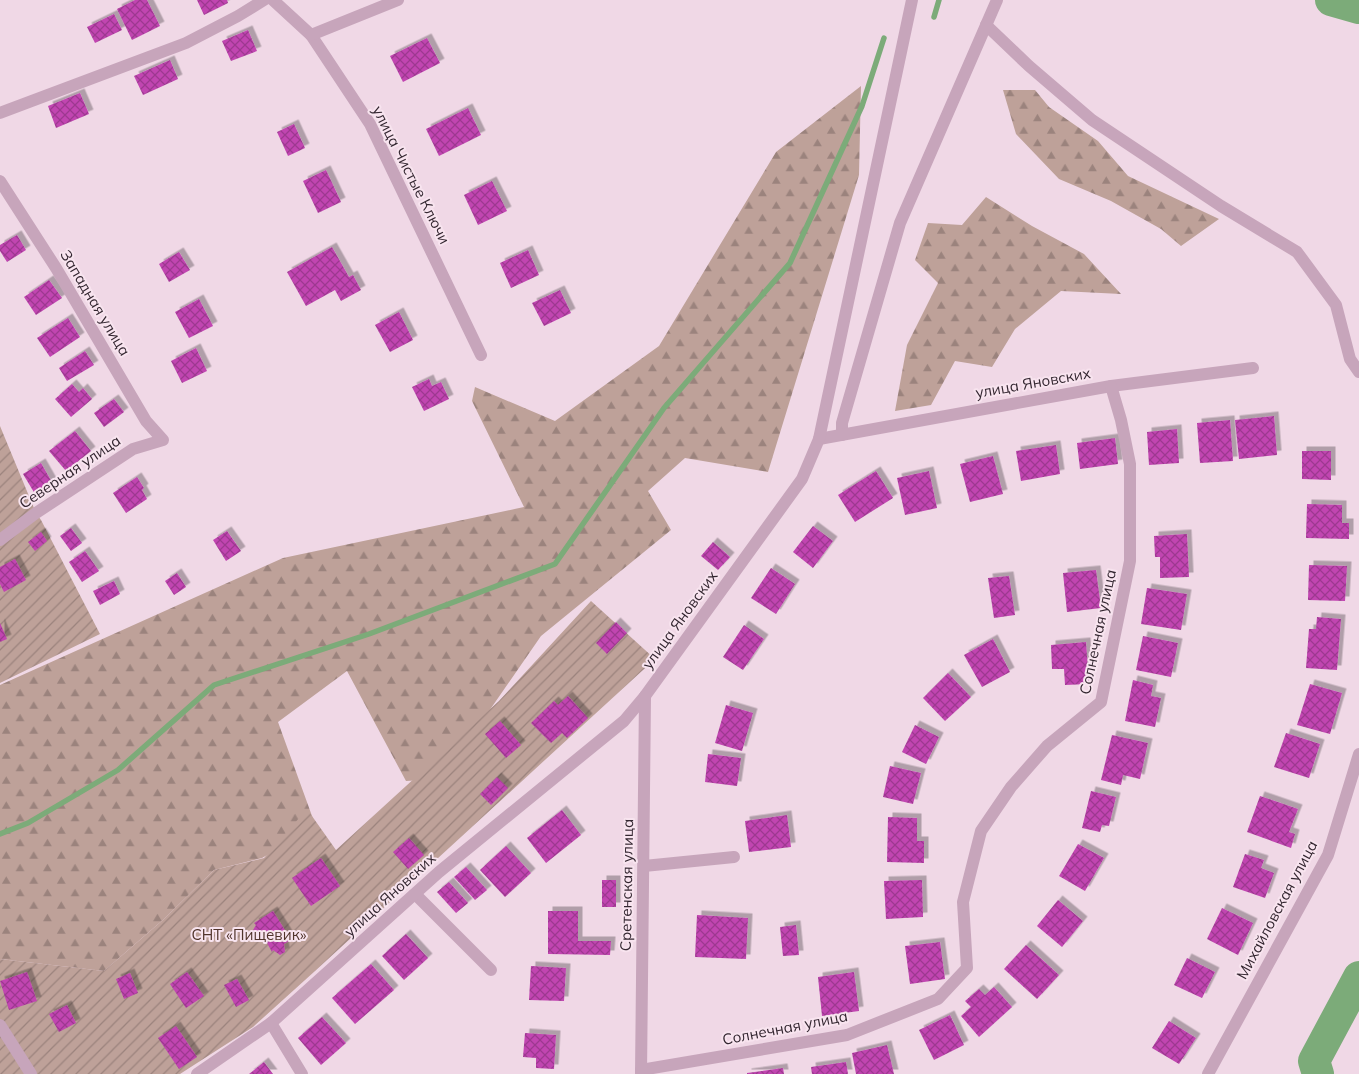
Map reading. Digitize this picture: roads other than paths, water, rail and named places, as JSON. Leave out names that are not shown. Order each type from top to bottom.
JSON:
[{"type":"street","points":[[0,113],[186,43],[264,0]]},
{"type":"street","name":"улица Чистые Ключи","points":[[273,0],[311,35],[370,124],[481,355]]},
{"type":"street","points":[[311,35],[398,0]]},
{"type":"street","points":[[819,439],[912,0]]},
{"type":"street","points":[[842,435],[842,423],[900,223],[997,0]]},
{"type":"street","points":[[986,25],[1029,66],[1092,120],[1221,206],[1297,252],[1336,305],[1350,360],[1359,372]]},
{"type":"street","name":"Западная улица","points":[[0,181],[56,268],[146,420],[163,440]]},
{"type":"street","name":"улица Яновских","points":[[197,1074],[271,1023],[439,872],[624,720],[646,696],[802,479],[819,439],[1111,386],[1253,368]]},
{"type":"street","name":"Солнечная улица","points":[[641,1072],[847,1035],[938,999],[967,968],[963,902],[981,831],[1011,787],[1047,746],[1101,702],[1130,561],[1130,464],[1121,420],[1111,386]]},
{"type":"street","name":"Северная улица","points":[[0,540],[36,513],[133,449],[163,440]]},
{"type":"street","name":"Сретенская улица","points":[[641,1072],[646,696]]},
{"type":"street","name":"Михайловская улица","points":[[1208,1074],[1328,855],[1359,754]]},
{"type":"street","points":[[644,866],[734,857]]},
{"type":"street","points":[[415,894],[491,970]]},
{"type":"street","points":[[271,1023],[302,1074]]},
{"type":"street","points":[[0,1025],[30,1074]]},
{"type":"waterway","points":[[934,17],[939,0]]},
{"type":"waterway","points":[[1331,0],[1359,8]]},
{"type":"waterway","points":[[0,834],[28,823],[118,770],[214,685],[369,634],[555,564],[664,408],[790,263],[862,106],[884,38]]},
{"type":"waterway","points":[[1318,1074],[1314,1061],[1359,977]]},
{"type":"park label","name":"СНТ «Пищевик»","points":[[249,935]]}]
